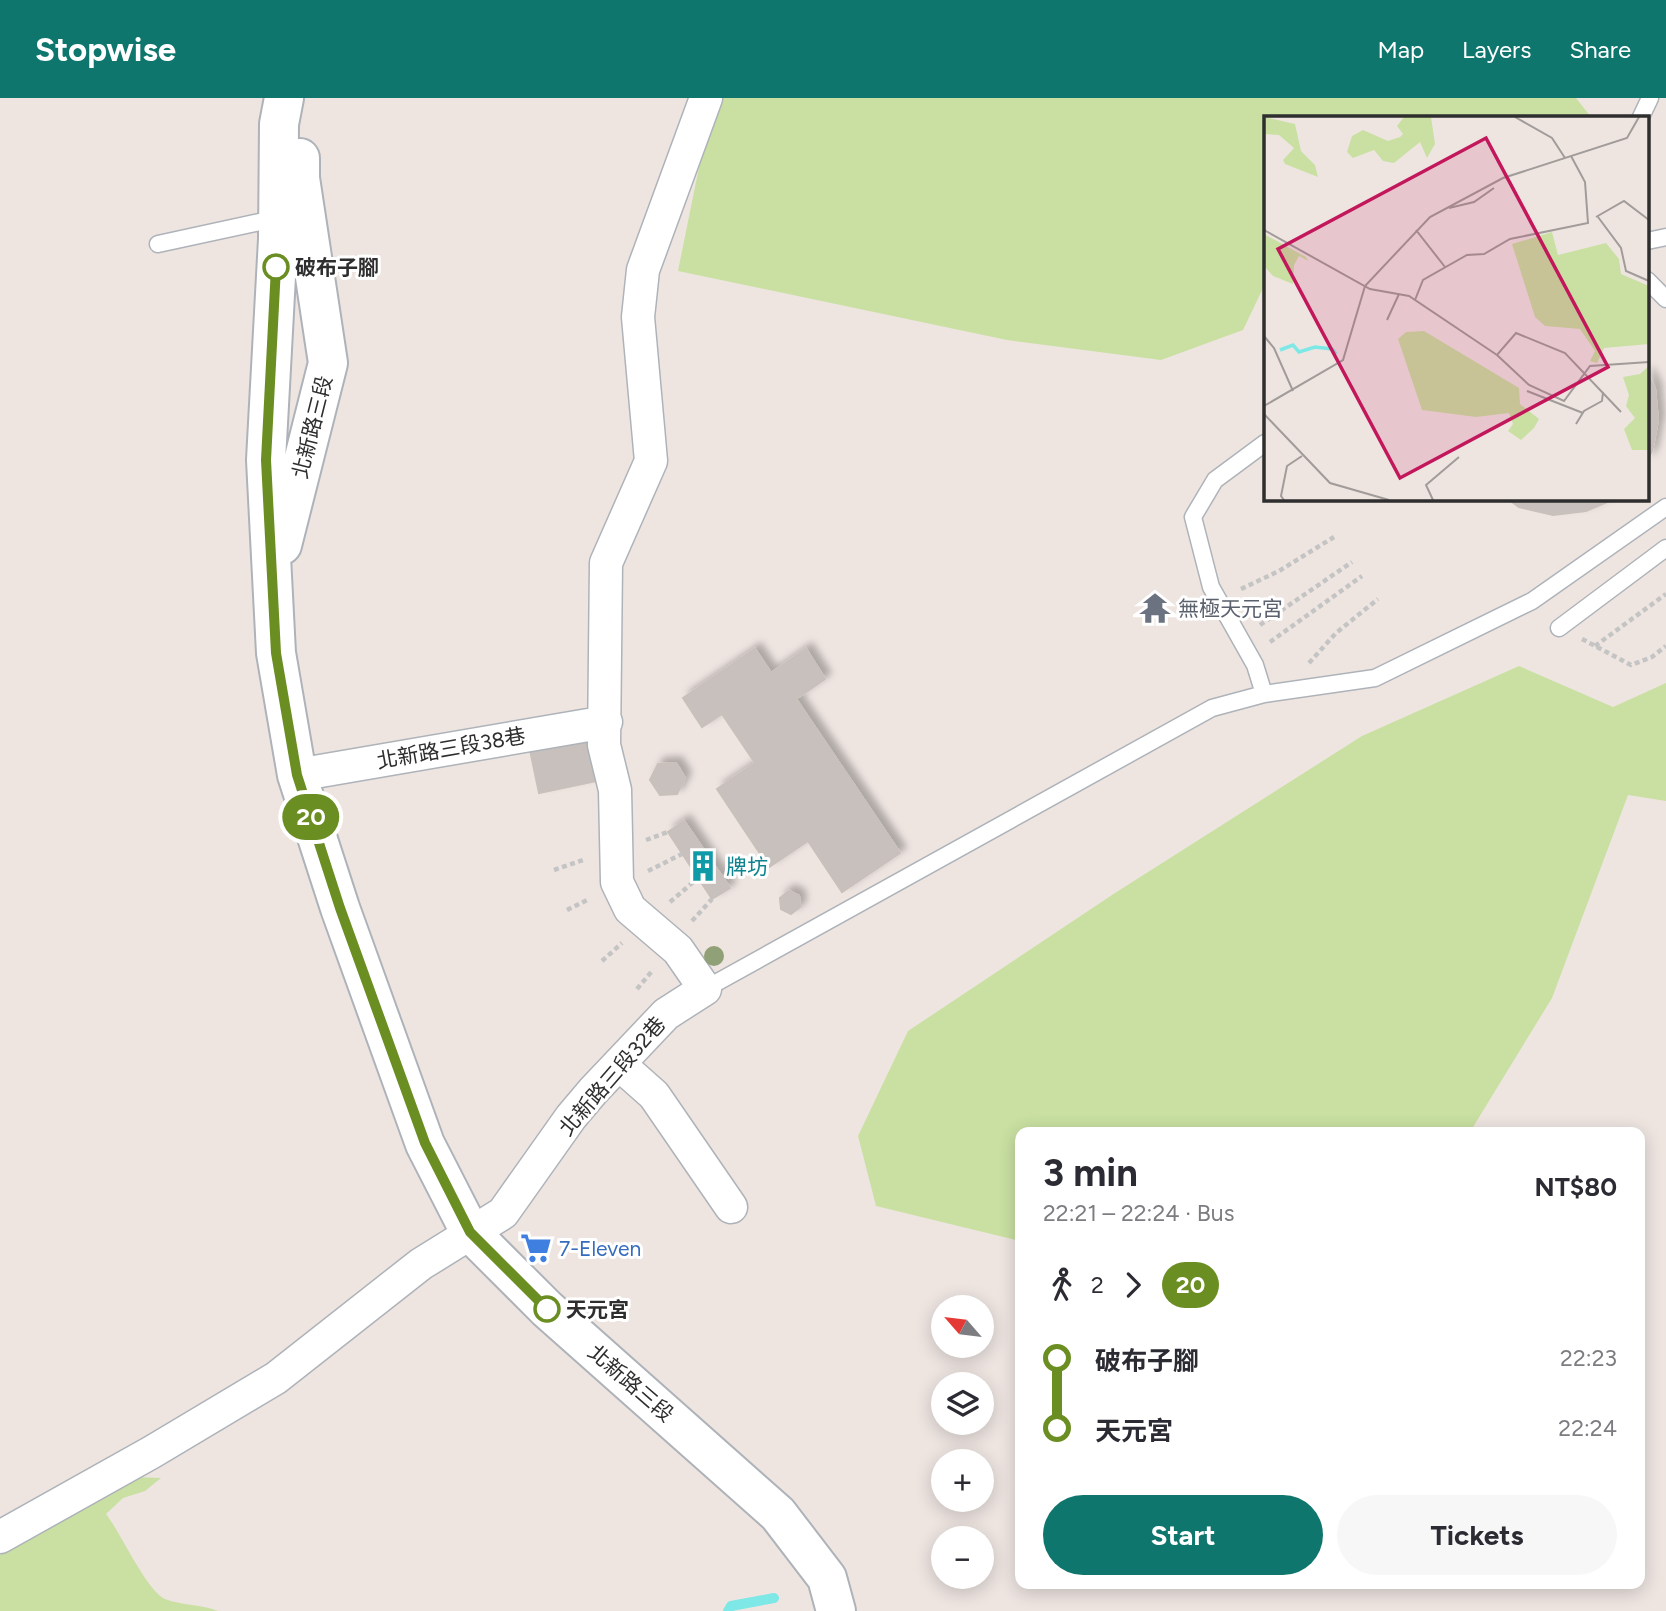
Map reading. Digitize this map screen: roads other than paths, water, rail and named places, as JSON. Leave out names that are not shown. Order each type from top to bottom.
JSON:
[{"type":"main road","name":"北新路三段","points":[[284,98],[279,124],[278,218],[266,460],[276,653],[297,775],[340,908],[425,1143],[470,1232],[547,1309],[778,1514],[827,1578],[836,1611]]},
{"type":"main road","name":"北新路三段","points":[[272,588],[328,363],[300,178],[302,98]]},
{"type":"street","points":[[705,989],[678,950],[630,909],[617,882],[615,790],[604,745],[606,563],[651,461],[638,317],[643,270],[706,98]]},
{"type":"street","name":"北新路三段38巷","points":[[297,775],[606,722]]},
{"type":"street","name":"北新路三段32巷","points":[[0,1537],[152,1452],[276,1378],[421,1264],[503,1213],[571,1117],[666,1014],[705,989]]},
{"type":"street","points":[[619,1064],[654,1095],[731,1207]]},
{"type":"lane","points":[[1641,116],[1650,98]]},
{"type":"lane","points":[[158,244],[278,218]]},
{"type":"lane","points":[[1648,241],[1666,237]]},
{"type":"lane","points":[[1648,280],[1666,299]]},
{"type":"lane","points":[[1264,444],[1215,480],[1193,517],[1211,587],[1255,665],[1265,694]]},
{"type":"lane","points":[[705,989],[1212,708],[1265,694],[1375,678],[1532,601],[1666,507]]},
{"type":"lane","points":[[1559,628],[1666,548]]},
{"type":"waterway","points":[[728,1611],[731,1606],[774,1598]]},
{"type":"place","name":"破布子腳","points":[[276,267]]},
{"type":"place","name":"無極天元宮","points":[[1155,608]]},
{"type":"place","name":"牌坊","points":[[703,866]]},
{"type":"place","name":"7-Eleven","points":[[536,1248]]},
{"type":"place","name":"天元宮","points":[[547,1309]]}]
